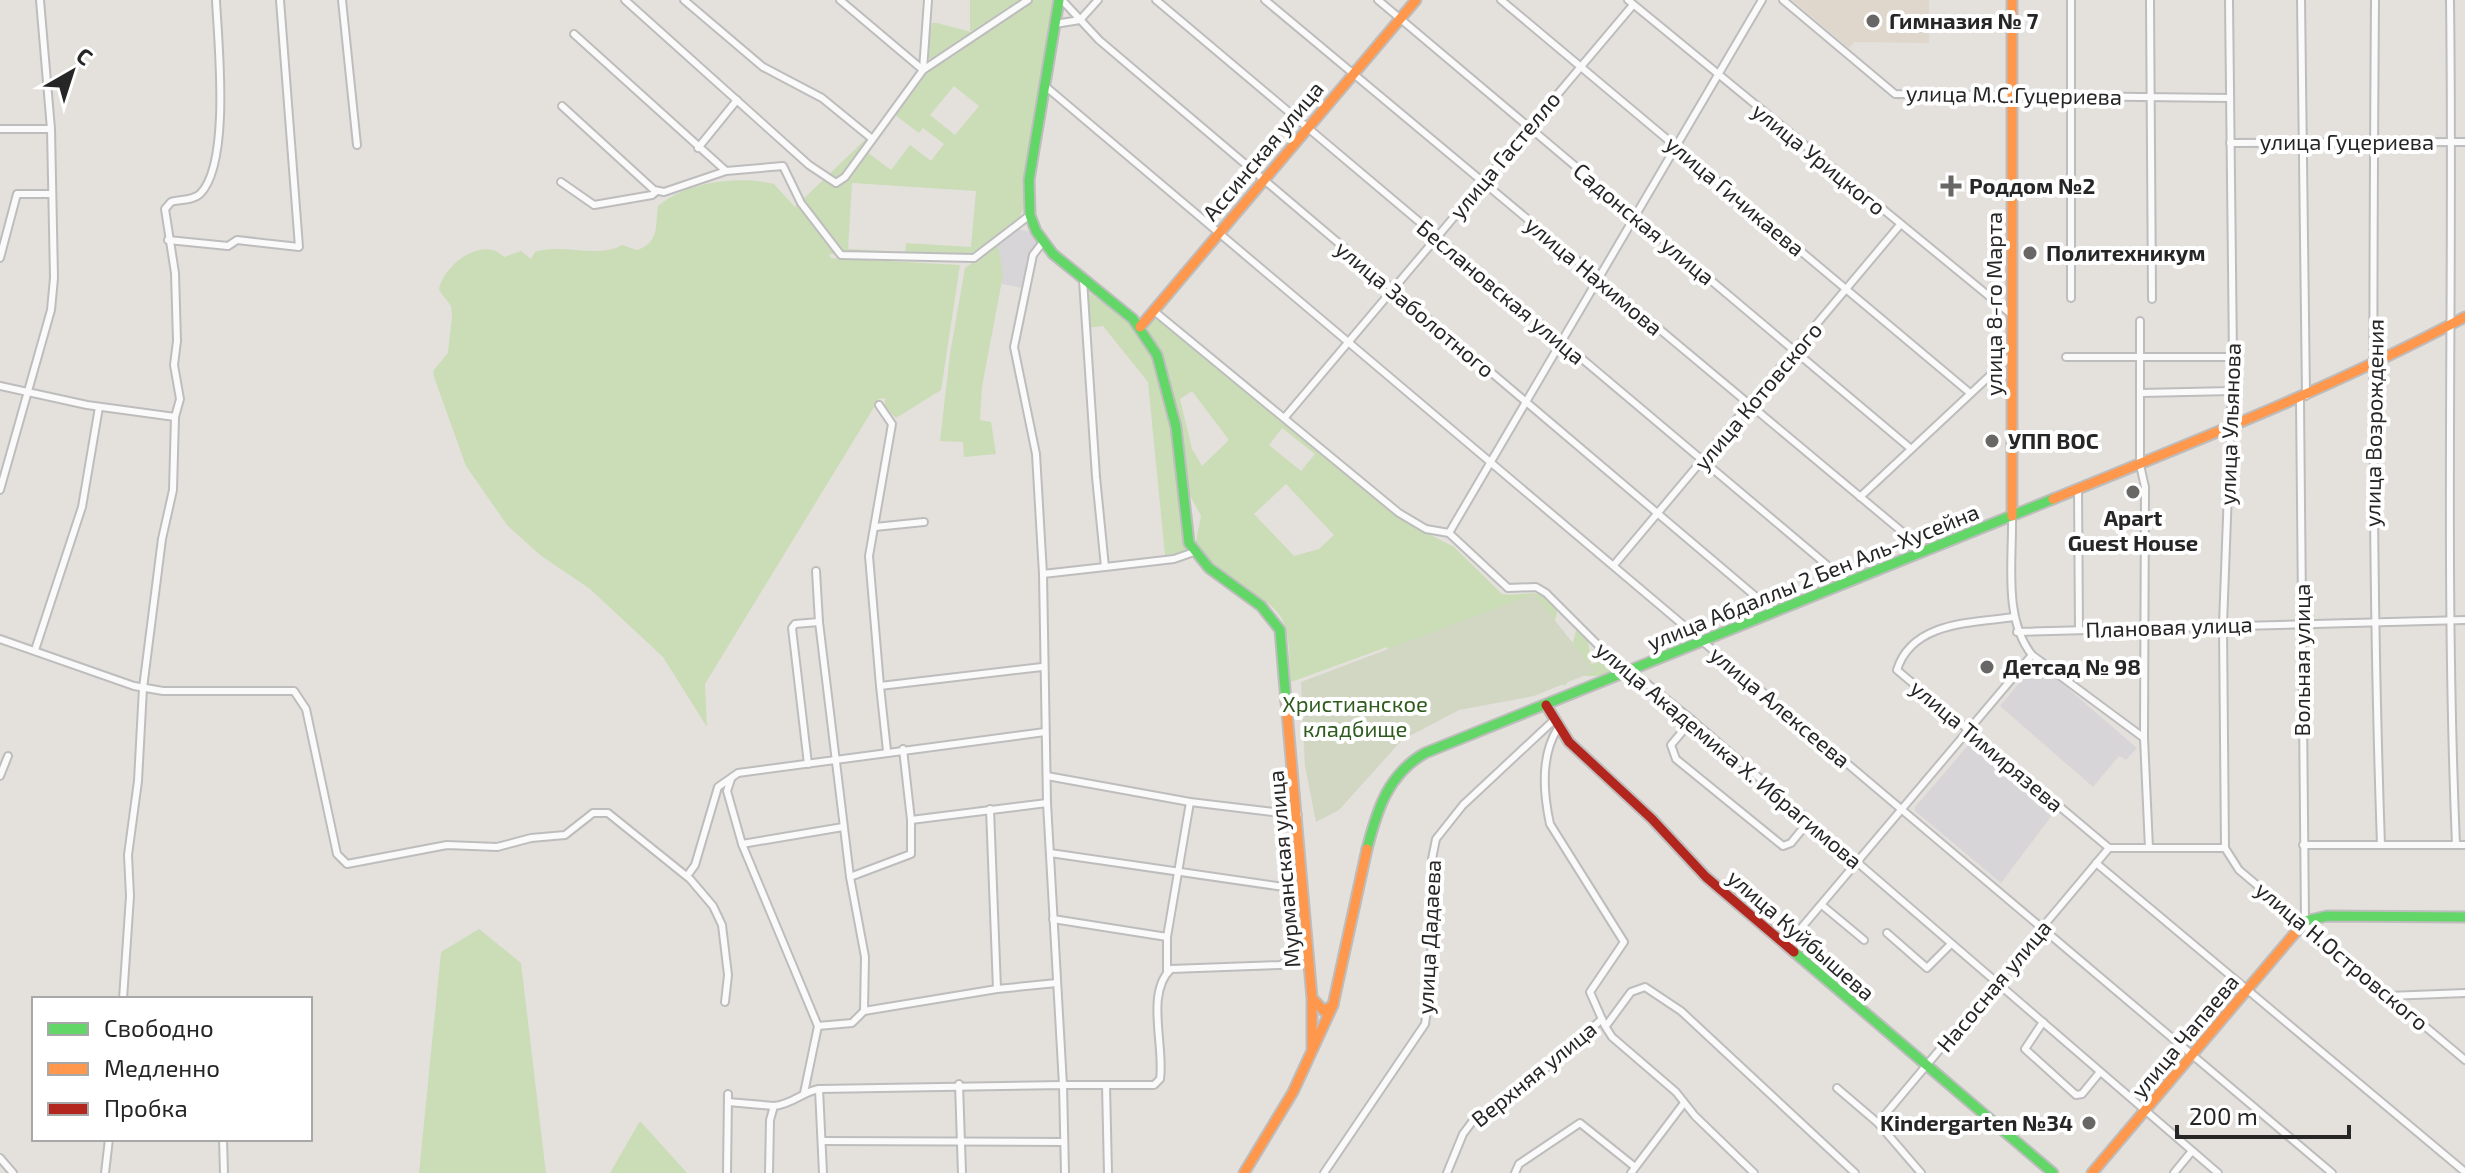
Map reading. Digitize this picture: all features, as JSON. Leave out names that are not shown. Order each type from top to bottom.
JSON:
[{"type":"main road","points":[[1060,0],[1029,180],[1030,215],[1043,242],[1140,327]]},
{"type":"main road","name":"Ассинская улица","points":[[1140,327],[1416,0]]},
{"type":"main road","name":"улица 8-го Марта","points":[[2012,0],[2012,516]]},
{"type":"main road","name":"улица Абдаллы 2 Бен Аль-Хусейна","points":[[1244,1173],[1309,1061],[1333,1005],[1372,834],[1398,773],[1425,753],[2303,398],[2375,365],[2465,317]]},
{"type":"main road","name":"Мурманская улица","points":[[1140,327],[1157,355],[1169,390],[1179,454],[1184,520],[1194,552],[1219,578],[1269,613],[1280,630],[1312,998],[1324,1011],[1333,1005]]},
{"type":"main road","name":"улица Куйбышева","points":[[1546,705],[1556,724],[1706,877],[2053,1173]]},
{"type":"main road","points":[[2304,923],[2327,916],[2465,917]]},
{"type":"main road","name":"улица Чапаева","points":[[2092,1173],[2304,923]]},
{"type":"main road","points":[[1309,1061],[1313,1042],[1312,998]]},
{"type":"street","points":[[0,490],[51,310],[55,246],[51,129],[40,0]]},
{"type":"street","points":[[123,997],[130,896],[128,855],[138,781],[143,688],[162,539],[173,490],[175,417],[180,399],[174,365],[177,341],[175,273],[165,209],[171,202],[193,199],[200,194],[214,156],[220,115],[216,0]]},
{"type":"street","points":[[168,240],[228,246],[237,240],[299,247],[280,0]]},
{"type":"street","points":[[342,0],[357,145]]},
{"type":"street","points":[[625,0],[832,182],[842,180],[923,70],[1028,0]]},
{"type":"street","points":[[684,0],[763,67],[822,98],[871,138]]},
{"type":"street","points":[[840,0],[923,70]]},
{"type":"street","points":[[923,70],[928,0]]},
{"type":"street","name":"улица Заболотного","points":[[1060,0],[1099,40],[1774,612]]},
{"type":"street","points":[[1055,24],[1080,20],[1098,0]]},
{"type":"street","name":"Беслановская улица","points":[[1156,0],[1847,582]]},
{"type":"street","name":"улица Нахимова","points":[[1265,0],[1924,550]]},
{"type":"street","name":"Садонская улица","points":[[1378,0],[1910,448]]},
{"type":"street","name":"улица Гичикаева","points":[[1501,0],[1970,393]]},
{"type":"street","points":[[1449,533],[1598,281],[1674,145],[1762,0]]},
{"type":"street","name":"улица М.С.Гуцериева","points":[[1783,0],[1895,94],[2230,98]]},
{"type":"street","points":[[2071,0],[2071,298]]},
{"type":"street","points":[[2150,0],[2152,299]]},
{"type":"street","name":"улица Ульянова","points":[[2225,848],[2223,625],[2233,357],[2229,0]]},
{"type":"street","name":"Вольная улица","points":[[2301,0],[2304,923]]},
{"type":"street","name":"улица Возрождения","points":[[2375,0],[2373,623],[2381,845]]},
{"type":"street","points":[[2450,0],[2453,323],[2450,620],[2456,845]]},
{"type":"street","name":"улица Гастелло","points":[[1286,416],[1484,183],[1631,2]]},
{"type":"street","name":"улица Урицкого","points":[[1631,2],[1899,226],[2012,315]]},
{"type":"street","points":[[574,34],[726,171]]},
{"type":"street","name":"улица Алексеева","points":[[1045,86],[1349,339],[2332,1173]]},
{"type":"street","points":[[698,148],[737,100]]},
{"type":"street","points":[[562,106],[657,191]]},
{"type":"street","points":[[0,129],[51,129]]},
{"type":"street","name":"улица Гуцериева","points":[[2230,143],[2465,142]]},
{"type":"street","points":[[561,182],[594,205],[652,195],[726,171],[783,166],[801,203],[841,255],[974,258],[1030,215]]},
{"type":"street","points":[[0,258],[17,194],[52,194]]},
{"type":"street","name":"улица Котовского","points":[[1614,565],[1899,226]]},
{"type":"street","points":[[1043,242],[1033,255],[1014,347],[1036,454],[1043,574],[1042,667],[1047,803],[1065,1173]]},
{"type":"street","points":[[1083,280],[1094,462],[1105,567]]},
{"type":"street","name":"улица Академика Х. Ибрагимова","points":[[1154,311],[1286,416],[1399,513],[1426,529],[1449,533],[1508,588],[1536,587],[1546,593],[1619,666],[1630,670],[1692,720],[2218,1173]]},
{"type":"street","points":[[2140,321],[2140,465],[2145,487],[2144,738],[2149,848]]},
{"type":"street","points":[[1860,497],[2012,355]]},
{"type":"street","points":[[2066,357],[2233,357]]},
{"type":"street","points":[[0,386],[25,394],[175,417]]},
{"type":"street","points":[[2141,393],[2232,391]]},
{"type":"street","points":[[879,405],[892,424],[869,567],[887,751]]},
{"type":"street","points":[[35,650],[82,507],[99,407]]},
{"type":"street","points":[[2078,490],[2079,629]]},
{"type":"street","name":"улица 8-го Марта","points":[[2012,516],[2017,632],[2032,655],[2144,738]]},
{"type":"street","points":[[875,527],[924,522]]},
{"type":"street","points":[[1043,574],[1174,559],[1194,552]]},
{"type":"street","points":[[816,571],[843,827],[865,957],[864,1011]]},
{"type":"street","name":"улица Тимирязева","points":[[2014,617],[1930,632],[1899,663],[1897,670],[2109,848]]},
{"type":"street","name":"Плановая улица","points":[[2017,632],[2465,620]]},
{"type":"street","points":[[808,764],[792,626],[819,622]]},
{"type":"street","points":[[0,639],[143,688],[163,691],[294,691],[306,709],[337,854],[347,864],[447,845],[497,847],[531,838],[565,835],[593,813],[603,811],[628,826],[687,876],[713,906],[722,925],[728,975],[725,1002]]},
{"type":"street","points":[[1786,946],[1823,906],[2032,655]]},
{"type":"street","points":[[880,686],[1042,667]]},
{"type":"street","points":[[1692,720],[1671,745],[1676,759],[1783,846],[1791,843],[1809,821]]},
{"type":"street","points":[[1556,724],[1546,753],[1546,806],[1550,824],[1624,942],[1590,992],[1612,1037],[1754,1173]]},
{"type":"street","name":"улица Дадаева","points":[[1324,1173],[1425,1024],[1431,982],[1432,859],[1436,839],[1463,805],[1556,724]]},
{"type":"street","points":[[687,876],[695,865],[718,787],[746,772],[1045,732]]},
{"type":"street","points":[[850,877],[903,860],[911,854],[911,820],[903,749]]},
{"type":"street","points":[[0,776],[8,756]]},
{"type":"street","points":[[1047,776],[1190,802],[1298,815]]},
{"type":"street","points":[[731,779],[727,791],[742,844],[818,1026],[804,1093]]},
{"type":"street","points":[[728,1102],[789,1105],[804,1093],[819,1089],[959,1084],[1154,1085],[1161,1075],[1159,1000],[1167,971],[1167,937],[1190,802]]},
{"type":"street","points":[[911,820],[1047,803]]},
{"type":"street","points":[[990,809],[997,989]]},
{"type":"street","points":[[742,844],[843,827]]},
{"type":"street","points":[[2303,845],[2465,845]]},
{"type":"street","points":[[2109,848],[2225,848]]},
{"type":"street","name":"Насосная улица","points":[[1878,1123],[1998,984],[2109,848]]},
{"type":"street","name":"улица Н.Островского","points":[[2225,848],[2239,870],[2465,1060]]},
{"type":"street","points":[[1050,853],[1304,891]]},
{"type":"street","points":[[2096,863],[2464,1172]]},
{"type":"street","points":[[1823,906],[1864,940]]},
{"type":"street","points":[[1053,919],[1167,937]]},
{"type":"street","points":[[1887,933],[1927,968],[1951,944]]},
{"type":"street","points":[[1167,971],[1187,966],[1280,965],[1309,954]]},
{"type":"street","points":[[818,1026],[852,1023],[864,1011],[997,989],[1057,983]]},
{"type":"street","name":"Верхняя улица","points":[[1447,1173],[1463,1134],[1472,1122],[1604,1022],[1641,985],[1673,1005],[1855,1173]]},
{"type":"street","points":[[2388,996],[2465,993]]},
{"type":"street","points":[[2043,1022],[2025,1049],[2076,1095],[2082,1094],[2100,1072]]},
{"type":"street","points":[[959,1084],[962,1173]]},
{"type":"street","points":[[1106,1085],[1108,1173]]},
{"type":"street","points":[[1837,1088],[1878,1123],[1921,1173]]},
{"type":"street","points":[[819,1089],[823,1173]]},
{"type":"street","points":[[727,1173],[728,1094]]},
{"type":"street","points":[[1515,1173],[1519,1164],[1580,1123],[1633,1170],[1684,1103]]},
{"type":"street","points":[[769,1173],[770,1120],[774,1106]]},
{"type":"street","points":[[105,1173],[109,1141]]},
{"type":"street","points":[[223,1141],[224,1173]]},
{"type":"street","points":[[823,1141],[1064,1142]]},
{"type":"street","points":[[2174,1173],[2192,1151]]},
{"type":"street","points":[[0,1158],[13,1173]]},
{"type":"shaded area","name":"Гимназия № 7","points":[[1792,0],[1929,0],[1929,43],[1854,42],[1849,48]]},
{"type":"shaded area","points":[[1017,229],[1028,231],[1039,242],[1023,288],[1002,284],[998,245]]},
{"type":"shaded area","points":[[2037,662],[2137,748],[2126,760],[2119,756],[2093,787],[2000,706]]},
{"type":"shaded area","points":[[1971,742],[2053,814],[2001,883],[1915,811],[1915,807]]},
{"type":"green space","points":[[970,0],[1025,0],[984,29],[970,31]]},
{"type":"green space","points":[[1033,0],[1052,0],[1023,209],[1018,222],[973,255],[946,258],[829,254],[831,258],[960,265],[941,390],[896,418],[885,407],[885,398],[879,399],[705,684],[707,727],[663,657],[590,589],[540,555],[507,525],[466,466],[433,371],[448,353],[452,315],[451,306],[439,290],[442,281],[464,256],[485,249],[504,257],[521,251],[531,259],[535,252],[557,249],[602,251],[622,245],[637,250],[653,238],[658,206],[698,186],[745,180],[774,184],[795,207],[871,134],[884,126],[930,68],[949,59]],"holes":[[[954,86],[979,106],[955,135],[930,115]],[[895,115],[919,133],[923,128],[944,144],[931,161],[910,145],[891,170],[867,152]],[[852,183],[976,191],[971,247],[906,243],[905,252],[848,249]]]},
{"type":"green space","points":[[932,23],[975,33],[931,59],[927,56]]},
{"type":"green space","points":[[998,245],[1003,275],[982,387],[980,420],[991,422],[996,454],[964,457],[963,442],[940,441],[950,354],[965,268]]},
{"type":"green space","points":[[1089,293],[1134,324],[1152,350],[1173,427],[1180,521],[1186,549],[1181,554],[1165,555],[1148,382],[1103,326],[1087,328],[1086,295]]},
{"type":"green space","points":[[1154,319],[1163,322],[1274,410],[1400,519],[1454,547],[1502,594],[1532,593],[1545,597],[1557,612],[1554,625],[1573,643],[1576,630],[1588,640],[1591,664],[1597,663],[1601,651],[1616,671],[1605,675],[1570,677],[1566,685],[1555,685],[1388,652],[1387,647],[1291,682],[1288,642],[1282,619],[1265,601],[1215,568],[1195,546],[1201,516],[1186,488],[1172,390],[1147,327]],"holes":[[[1192,391],[1229,440],[1202,466],[1192,449],[1180,399]],[[1282,428],[1315,454],[1301,471],[1269,445]],[[1286,484],[1334,535],[1319,549],[1294,556],[1254,514]]]},
{"type":"green space","name":"Христианское кладбище","points":[[1534,594],[1595,671],[1534,696],[1459,710],[1402,740],[1339,810],[1316,822],[1305,766],[1301,682]]},
{"type":"green space","points":[[479,929],[521,963],[546,1173],[419,1173],[441,952]]},
{"type":"green space","points":[[640,1121],[687,1173],[610,1173]]},
{"type":"traffic: fast","points":[[1059,0],[1029,180],[1030,215],[1036,231],[1053,254],[1133,319],[1157,355],[1176,427],[1189,543],[1209,568],[1261,606],[1280,630],[1286,701]]},
{"type":"traffic: fast","points":[[1367,849],[1380,807],[1393,782],[1425,753],[2053,499]]},
{"type":"traffic: fast","points":[[2300,927],[2305,921],[2327,916],[2465,917]]},
{"type":"traffic: fast","points":[[1794,952],[2053,1173]]},
{"type":"traffic: slow","points":[[1140,327],[1416,0]]},
{"type":"traffic: slow","points":[[2012,0],[2012,516]]},
{"type":"traffic: slow","points":[[2053,499],[2313,391],[2465,317]]},
{"type":"traffic: slow","points":[[1286,701],[1312,998],[1324,1011],[1333,1005]]},
{"type":"traffic: slow","points":[[1244,1173],[1293,1092],[1333,1005],[1367,849]]},
{"type":"traffic: slow","points":[[2092,1173],[2300,927]]},
{"type":"traffic: slow","points":[[1312,1002],[1312,1047]]},
{"type":"traffic: jam","points":[[1546,705],[1569,742],[1652,819],[1706,877],[1794,952]]},
{"type":"place","name":"Гимназия № 7","points":[[1873,21]]},
{"type":"place","name":"Роддом №2","points":[[1951,186]]},
{"type":"place","name":"Политехникум","points":[[2030,253]]},
{"type":"place","name":"УПП ВОС","points":[[1992,441]]},
{"type":"place","name":"Apart Guest House","points":[[2133,492]]},
{"type":"place","name":"Детсад № 98","points":[[1987,667]]},
{"type":"place","name":"Kindergarten №34","points":[[2089,1123]]}]
